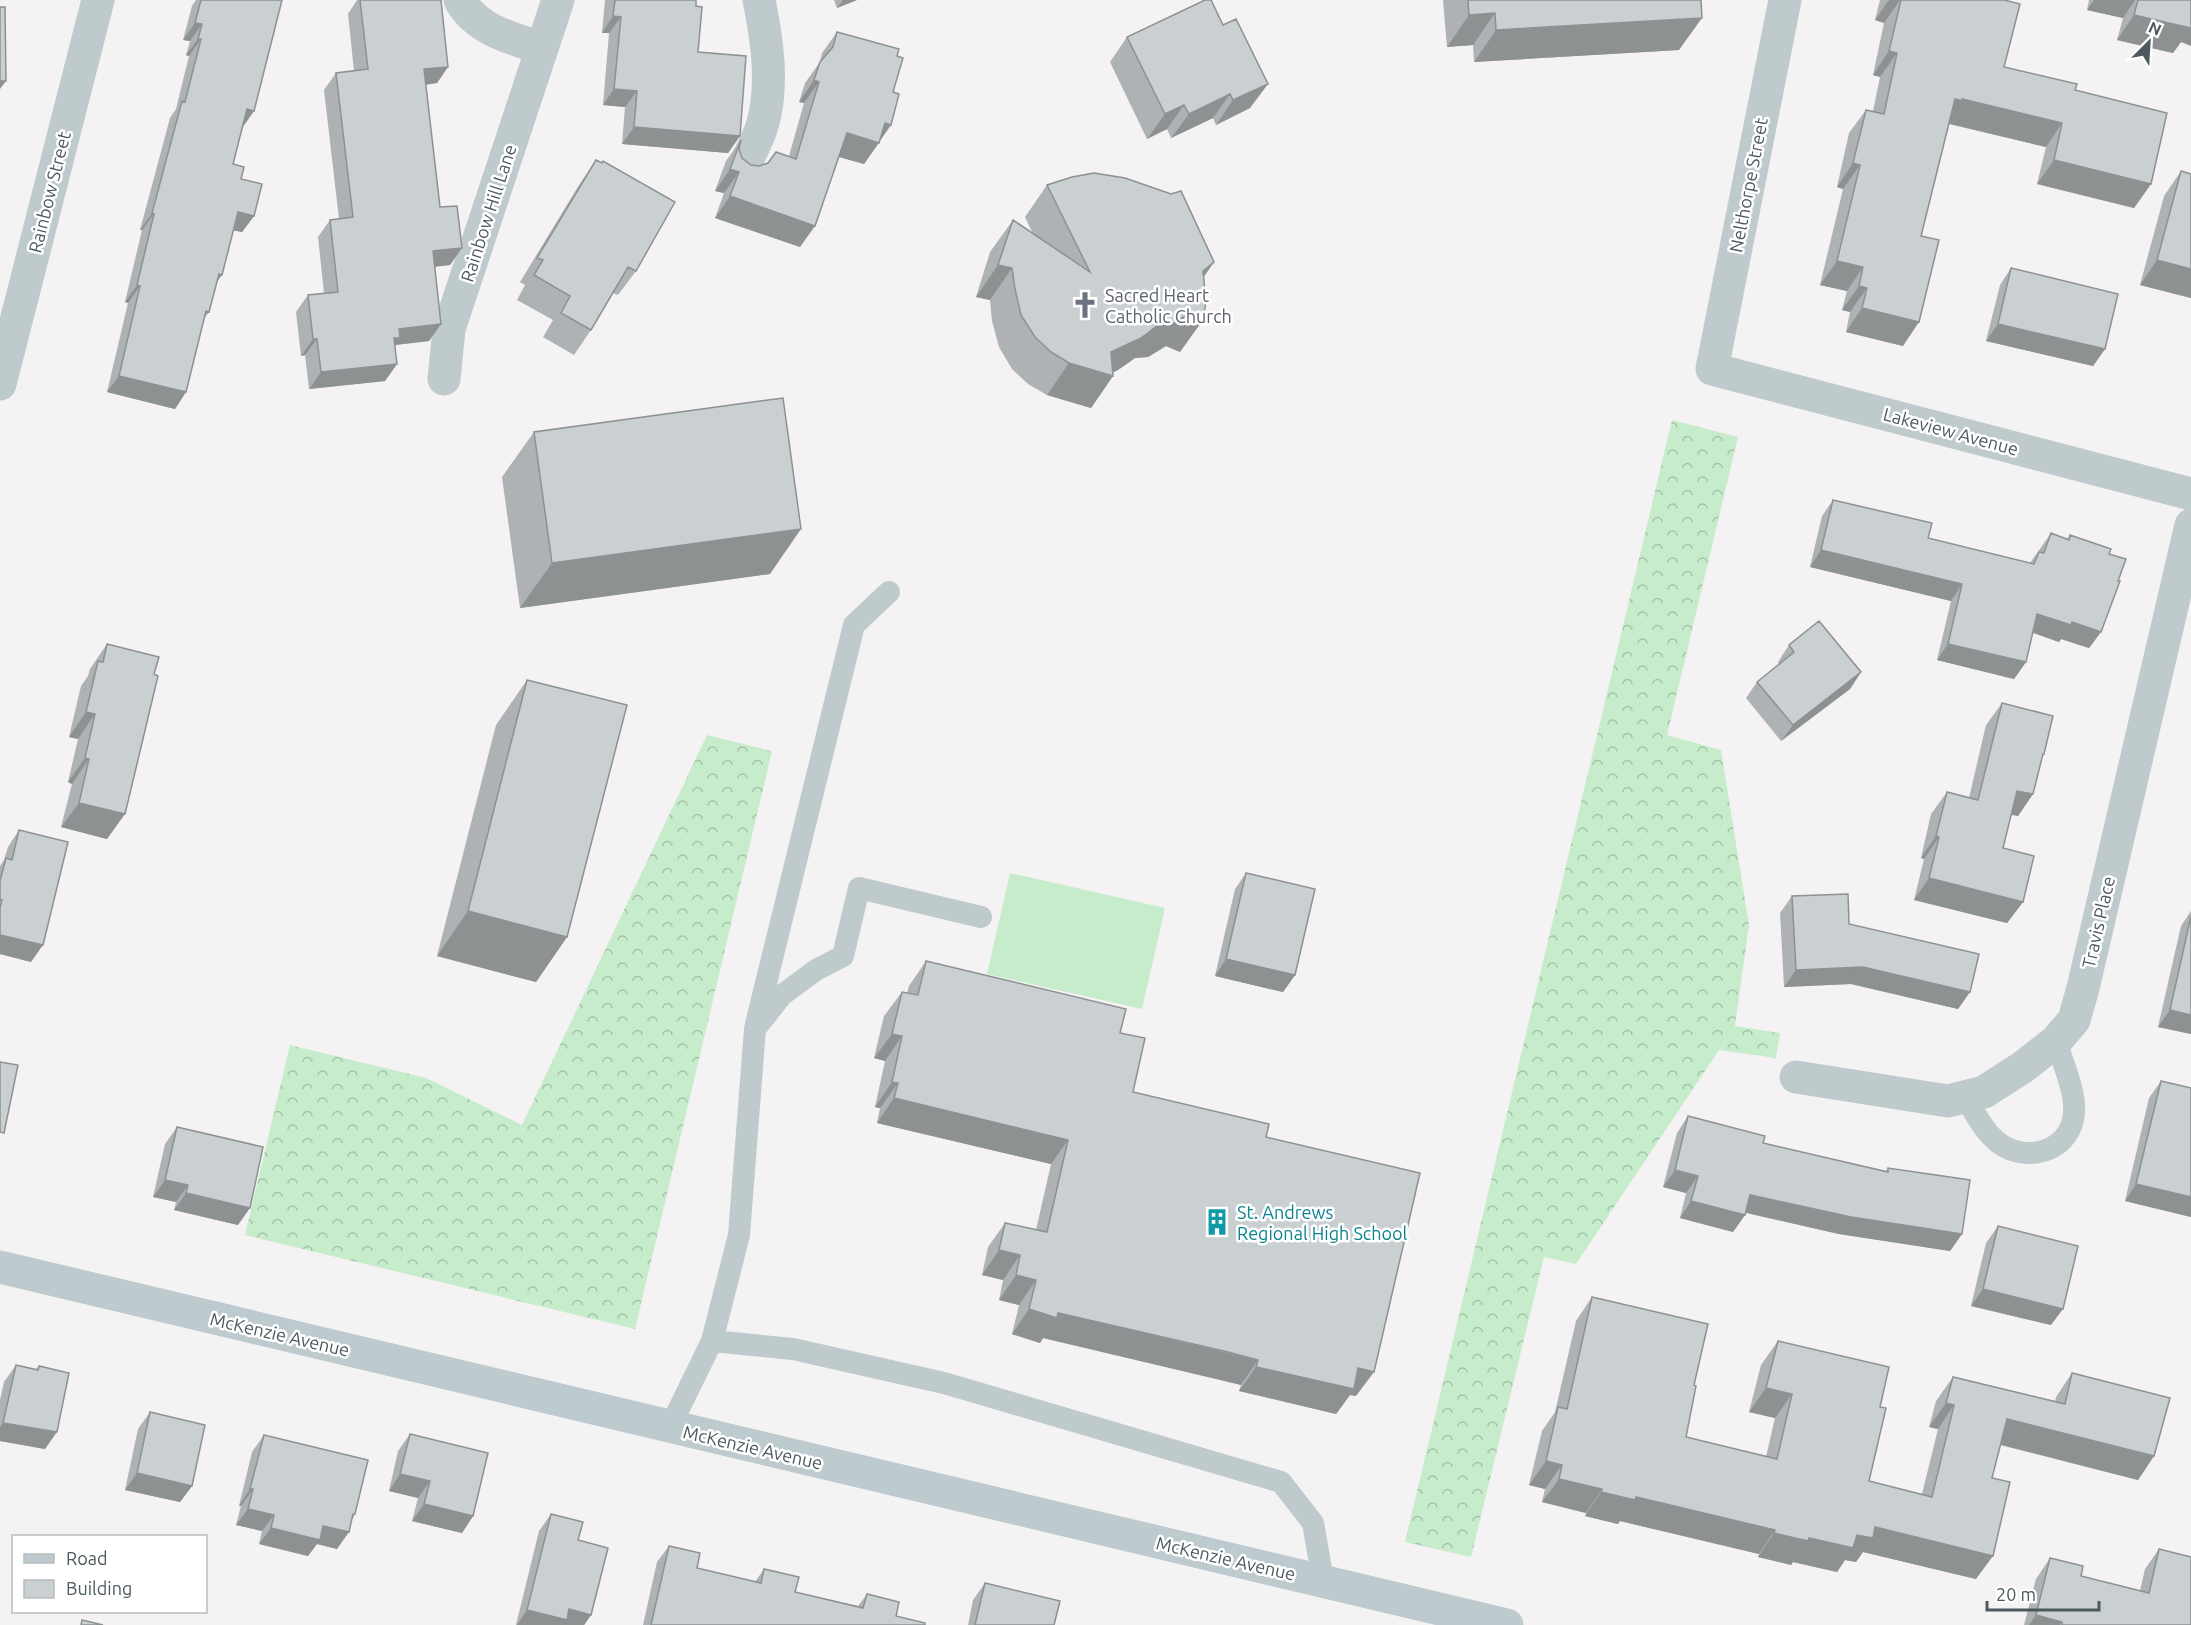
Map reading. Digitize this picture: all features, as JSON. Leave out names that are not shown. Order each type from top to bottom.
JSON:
[{"type":"main road","name":"McKenzie Avenue","points":[[0,1267],[1323,1580],[1421,1615],[1507,1625]]},
{"type":"street","name":"Rainbow Street","points":[[0,384],[5,340],[98,0]]},
{"type":"street","points":[[460,0],[463,6],[488,28],[542,48]]},
{"type":"street","name":"Rainbow Hill Lane","points":[[444,379],[449,329],[558,0]]},
{"type":"street","points":[[743,169],[762,126],[768,96],[759,0]]},
{"type":"street","name":"Nelthorpe Street","points":[[1712,369],[1785,0]]},
{"type":"street","name":"Lakeview Avenue","points":[[1712,369],[2191,494]]},
{"type":"street","name":"Travis Place","points":[[1796,1077],[1948,1101],[1984,1092],[2023,1067],[2056,1041],[2074,1020],[2191,525]]},
{"type":"lane","points":[[670,1427],[712,1341],[739,1235],[754,1029],[854,625],[889,592]]},
{"type":"lane","points":[[754,1029],[783,995],[816,970],[843,956],[859,888],[981,916]]},
{"type":"lane","points":[[1965,1097],[1988,1133],[2004,1147],[2025,1153],[2046,1152],[2060,1143],[2074,1112],[2070,1088],[2056,1041]]},
{"type":"lane","points":[[712,1341],[794,1349],[944,1383],[1281,1482],[1313,1522],[1323,1580]]},
{"type":"green space","points":[[1672,420],[1738,437],[1667,735],[1721,750],[1749,925],[1735,1026],[1780,1033],[1776,1058],[1719,1050],[1576,1264],[1544,1257],[1471,1557],[1405,1542]]},
{"type":"green space","points":[[707,735],[772,751],[635,1329],[245,1235],[290,1045],[426,1078],[522,1125]]},
{"type":"green space","points":[[1010,873],[1165,908],[1142,1009],[987,974]]},
{"type":"building","points":[[201,0],[282,0],[254,111],[247,109],[233,164],[244,167],[241,179],[262,184],[254,216],[238,212],[222,275],[219,274],[209,312],[206,311],[186,392],[119,376],[140,286],[137,285],[154,214],[152,213],[201,39],[198,39],[202,24],[195,23]]},
{"type":"building","points":[[360,0],[441,0],[448,67],[424,69],[440,207],[457,206],[462,248],[433,251],[441,324],[399,329],[400,338],[394,338],[397,364],[321,372],[317,339],[313,339],[308,295],[338,292],[330,220],[353,217],[336,73],[368,69]]},
{"type":"building","points":[[615,0],[696,0],[696,6],[702,7],[698,52],[746,56],[740,136],[634,127],[637,91],[614,89],[621,17],[613,16]]},
{"type":"building","points":[[1205,0],[1211,0],[1223,25],[1236,19],[1268,84],[1233,100],[1230,94],[1189,114],[1184,105],[1165,114],[1127,37]]},
{"type":"building","points":[[1468,0],[1701,0],[1702,18],[1496,30],[1495,13],[1469,15]]},
{"type":"building","points":[[1901,0],[2004,0],[2020,4],[2004,67],[2077,84],[2075,90],[2167,113],[2151,184],[2054,160],[2062,123],[1955,99],[1921,236],[1939,240],[1919,322],[1862,308],[1867,288],[1859,286],[1863,267],[1837,261],[1860,165],[1853,163],[1866,110],[1884,114],[1897,53],[1889,51]]},
{"type":"building","points":[[2138,0],[2191,0],[2191,28],[2134,15]]},
{"type":"building","points":[[0,7],[5,7],[6,81],[0,81]]},
{"type":"building","points":[[837,32],[899,49],[897,56],[903,58],[893,92],[899,94],[891,125],[885,123],[879,143],[847,133],[815,226],[730,196],[739,172],[730,169],[741,140],[739,149],[742,158],[751,165],[759,166],[768,163],[776,152],[796,159],[819,82],[814,80],[820,62],[833,47]]},
{"type":"building","points":[[596,160],[602,163],[603,161],[675,202],[636,271],[628,267],[591,330],[561,313],[570,296],[534,275],[543,260],[537,258]]},
{"type":"building","points":[[2181,171],[2191,174],[2191,269],[2157,260]]},
{"type":"building","name":"Sacred Heart Catholic Church","points":[[1094,173],[1125,178],[1171,194],[1181,191],[1214,262],[1203,271],[1206,301],[1203,320],[1188,314],[1171,325],[1157,326],[1141,338],[1111,352],[1113,376],[1069,363],[1051,352],[1035,337],[1021,315],[1012,268],[998,265],[1013,220],[1090,272],[1047,185]]},
{"type":"building","points":[[2011,268],[2118,294],[2105,349],[1998,324]]},
{"type":"building","points":[[783,398],[801,529],[552,563],[534,432]]},
{"type":"building","points":[[1833,500],[1932,523],[1928,538],[2034,564],[2039,552],[2044,553],[2051,533],[2069,540],[2070,535],[2111,549],[2109,554],[2126,559],[2101,632],[2037,614],[2026,662],[1948,644],[1962,584],[1821,550]]},
{"type":"building","points":[[1819,621],[1861,672],[1793,725],[1757,682],[1794,652],[1789,645]]},
{"type":"building","points":[[107,644],[159,657],[154,674],[158,676],[125,814],[79,803],[89,759],[85,758],[95,714],[86,712],[98,661],[103,662]]},
{"type":"building","points":[[527,680],[627,705],[567,937],[468,911]]},
{"type":"building","points":[[2002,703],[2053,716],[2033,794],[2017,791],[2003,848],[2034,856],[2023,902],[1929,878],[1947,792],[1978,800]]},
{"type":"building","points":[[19,830],[68,842],[43,945],[0,935],[2,900],[0,900],[0,881],[6,858],[12,860]]},
{"type":"building","points":[[1246,873],[1315,889],[1295,975],[1226,959]]},
{"type":"building","points":[[1848,894],[1849,924],[1979,954],[1970,992],[1863,967],[1796,970],[1792,896]]},
{"type":"building","points":[[2191,916],[2191,1015],[2170,1010]]},
{"type":"building","name":"St. Andrews Regional High School","points":[[926,961],[1126,1009],[1120,1033],[1145,1038],[1133,1092],[1269,1124],[1266,1137],[1420,1173],[1374,1372],[1358,1368],[1354,1389],[1256,1367],[1258,1360],[1228,1352],[1058,1313],[1057,1318],[1029,1309],[1036,1280],[1016,1275],[1020,1255],[999,1250],[1005,1223],[1047,1232],[1068,1140],[894,1098],[898,1083],[892,1082],[902,1036],[892,1034],[902,992],[918,995]]},
{"type":"building","points":[[0,1062],[18,1065],[4,1133],[0,1132]]},
{"type":"building","points":[[2161,1081],[2191,1088],[2191,1197],[2136,1184]]},
{"type":"building","points":[[1688,1116],[1765,1136],[1763,1143],[1888,1172],[1888,1168],[1970,1180],[1962,1234],[1851,1217],[1750,1195],[1745,1215],[1691,1201],[1698,1176],[1675,1170]]},
{"type":"building","points":[[177,1127],[263,1147],[250,1208],[186,1193],[188,1185],[165,1180]]},
{"type":"building","points":[[1998,1226],[2078,1246],[2063,1309],[1983,1289]]},
{"type":"building","points":[[1592,1297],[1708,1324],[1694,1385],[1696,1386],[1686,1437],[1777,1459],[1792,1394],[1766,1388],[1778,1341],[1889,1367],[1880,1407],[1886,1408],[1869,1481],[1932,1497],[1954,1405],[1946,1403],[1953,1377],[2065,1404],[2072,1373],[2170,1398],[2154,1456],[2007,1419],[1992,1478],[2010,1482],[1993,1556],[1875,1527],[1873,1538],[1857,1535],[1853,1548],[1809,1538],[1808,1541],[1774,1533],[1775,1530],[1636,1497],[1635,1500],[1601,1492],[1602,1489],[1559,1479],[1562,1465],[1546,1461],[1558,1407],[1567,1409]]},
{"type":"building","points":[[16,1365],[38,1370],[39,1366],[69,1373],[57,1432],[3,1423]]},
{"type":"building","points":[[150,1412],[205,1425],[192,1486],[137,1473]]},
{"type":"building","points":[[410,1434],[488,1453],[473,1516],[424,1504],[430,1481],[400,1474]]},
{"type":"building","points":[[264,1435],[368,1460],[349,1532],[323,1526],[320,1540],[271,1528],[274,1515],[248,1509],[253,1489],[250,1489]]},
{"type":"building","points":[[551,1514],[583,1522],[578,1540],[608,1548],[591,1615],[569,1609],[567,1620],[527,1610]]},
{"type":"building","points":[[669,1546],[700,1553],[697,1568],[761,1583],[764,1569],[799,1577],[795,1592],[863,1608],[867,1594],[899,1602],[896,1616],[925,1623],[925,1625],[651,1625]]},
{"type":"building","points":[[2159,1549],[2191,1557],[2191,1625],[2062,1625],[2062,1622],[2036,1615],[2050,1558],[2083,1566],[2081,1576],[2149,1593]]},
{"type":"building","points":[[985,1583],[1060,1601],[1054,1625],[975,1625]]},
{"type":"building","points":[[82,1620],[103,1625],[81,1625]]},
{"type":"place","name":"Sacred Heart Catholic Church","points":[[1085,305]]},
{"type":"place","name":"St. Andrews Regional High School","points":[[1217,1222]]}]
